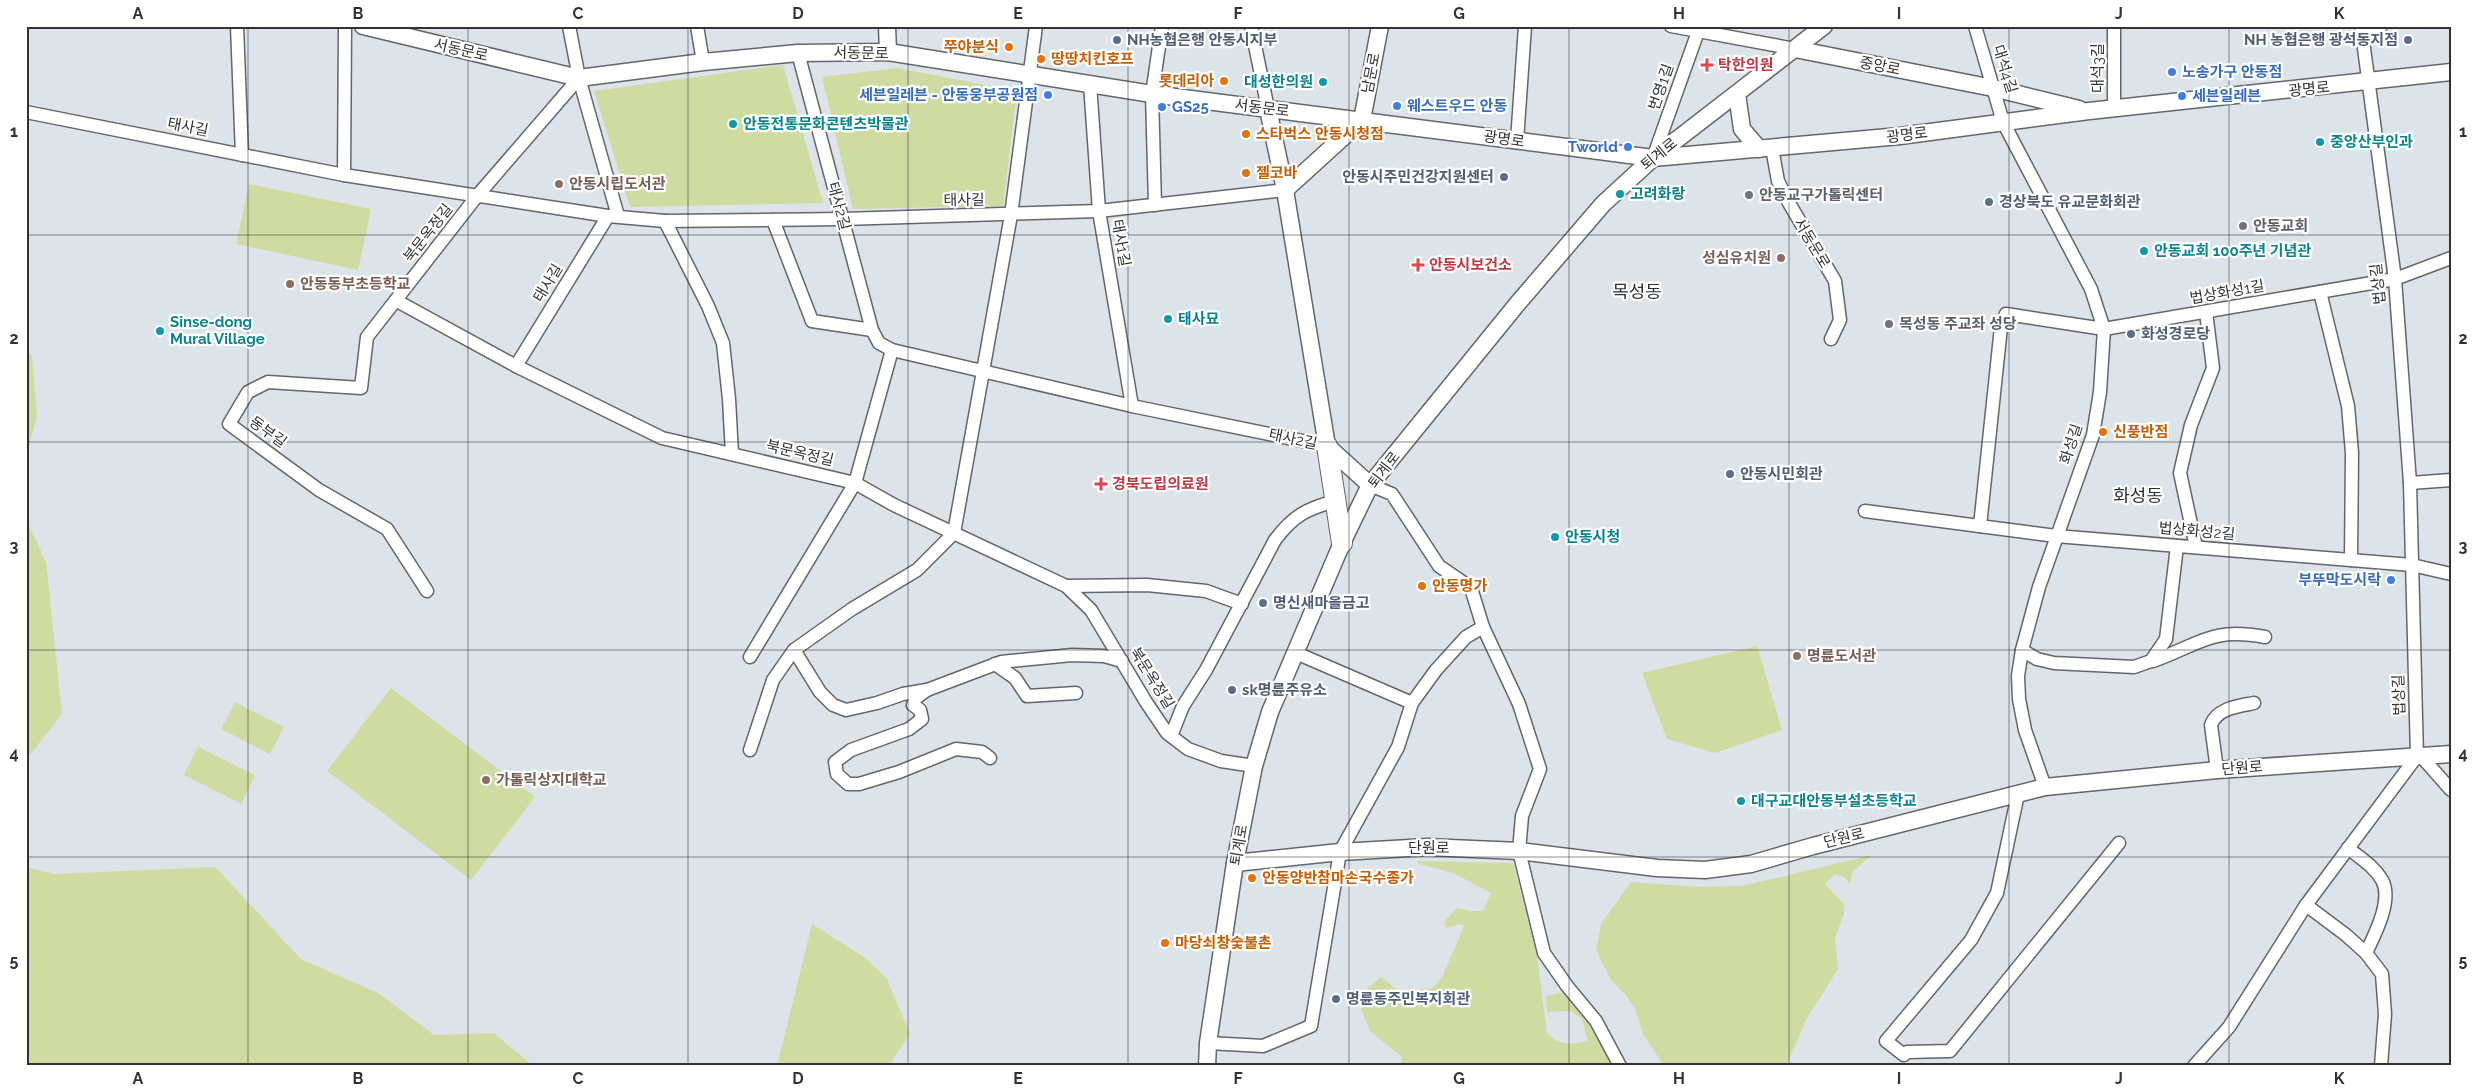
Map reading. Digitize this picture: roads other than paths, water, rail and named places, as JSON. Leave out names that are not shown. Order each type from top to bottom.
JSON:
[{"type":"main road","points":[[1327,446],[1342,543]]},
{"type":"street","points":[[237,26],[242,155]]},
{"type":"street","points":[[344,174],[345,26]]},
{"type":"street","name":"서동문로","points":[[363,26],[579,78],[703,62],[798,53],[888,52],[1152,94],[1362,120]]},
{"type":"street","points":[[569,26],[579,78],[613,216]]},
{"type":"street","points":[[697,26],[703,62]]},
{"type":"street","points":[[888,26],[888,52]]},
{"type":"street","points":[[750,750],[773,680],[794,650],[852,609],[917,570],[954,533],[1011,216],[1036,26]]},
{"type":"street","points":[[1155,205],[1152,94],[1162,26]]},
{"type":"street","points":[[1251,26],[1268,109]]},
{"type":"street","name":"남문로","points":[[1362,120],[1380,26]]},
{"type":"street","points":[[1517,141],[1525,26]]},
{"type":"street","name":"중앙로","points":[[1671,26],[1699,29],[1993,88],[2089,111]]},
{"type":"street","name":"퇴계로","points":[[1207,1066],[1208,1042],[1235,863],[1254,766],[1270,712],[1342,543],[1370,485],[1535,282],[1603,204],[1653,158],[1824,26]]},
{"type":"street","name":"대석4길","points":[[1975,26],[2004,122]]},
{"type":"street","name":"대석3길","points":[[2114,26],[2114,110]]},
{"type":"street","points":[[2361,30],[2381,26]]},
{"type":"street","name":"번영1길","points":[[1653,158],[1699,29]]},
{"type":"street","name":"법상길","points":[[2361,30],[2395,279],[2410,483],[2419,756]]},
{"type":"street","name":"태사2길","points":[[798,53],[872,330],[879,343],[892,350],[1132,406],[1327,446],[1285,190],[1268,109]]},
{"type":"street","name":"광명로","points":[[1362,120],[1653,158],[1900,136],[2089,111],[2114,110],[2451,72]]},
{"type":"street","points":[[477,196],[579,78]]},
{"type":"street","name":"태사1길","points":[[1090,84],[1099,211],[1132,406]]},
{"type":"street","points":[[1737,94],[1742,129],[1766,149]]},
{"type":"street","name":"태사길","points":[[26,112],[344,174],[613,216],[665,221],[1011,216],[1099,211],[1285,190]]},
{"type":"street","points":[[1285,190],[1362,120]]},
{"type":"street","name":"화성길","points":[[2004,122],[2091,289],[2104,329],[2100,392],[2093,435],[2056,536],[2022,650],[2018,676],[2018,699],[2025,730],[2045,787]]},
{"type":"street","name":"서동문로","points":[[1766,149],[1789,203],[1835,281],[1840,320],[1831,339]]},
{"type":"street","name":"북문옥정길","points":[[477,196],[397,301],[516,366],[662,438],[855,483],[894,505],[1066,586],[1091,610],[1146,702],[1171,736],[1188,749],[1212,758],[1254,766]]},
{"type":"street","name":"태사길","points":[[516,366],[613,216]]},
{"type":"street","points":[[773,220],[812,321],[872,330]]},
{"type":"street","points":[[665,221],[708,306],[723,343],[730,399],[732,454]]},
{"type":"street","name":"법상화성1길","points":[[1980,526],[2001,327],[2006,314],[2104,329],[2395,279],[2451,258]]},
{"type":"street","points":[[2320,292],[2348,406],[2352,453],[2351,560]]},
{"type":"street","name":"동부길","points":[[397,301],[367,337],[361,388],[268,382],[248,392],[229,424],[319,490],[387,529],[427,592]]},
{"type":"street","points":[[2196,547],[2180,473],[2191,425],[2213,368],[2206,312]]},
{"type":"street","points":[[750,657],[855,483],[892,350]]},
{"type":"street","points":[[1327,446],[1370,485],[1392,494],[1439,566],[1472,588],[1483,627],[1519,704],[1540,769],[1522,816],[1518,851],[1544,953],[1566,986],[1596,1021],[1620,1066]]},
{"type":"street","points":[[2410,483],[2451,480]]},
{"type":"street","points":[[1171,736],[1183,706],[1206,670],[1274,540],[1289,521],[1311,508],[1335,501]]},
{"type":"street","name":"법상화성2길","points":[[1865,511],[2056,536],[2412,565],[2451,574]]},
{"type":"street","points":[[2150,662],[2166,639],[2177,546]]},
{"type":"street","points":[[1066,586],[1147,586],[1206,591],[1242,604]]},
{"type":"street","points":[[1208,1042],[1262,1046],[1311,1026],[1340,852],[1398,747],[1412,703],[1436,670],[1466,637],[1483,627]]},
{"type":"street","points":[[2022,650],[2037,659],[2054,663],[2134,667],[2212,636],[2243,633],[2265,637]]},
{"type":"street","points":[[794,650],[820,692],[832,705],[846,710],[877,703],[903,694],[927,690],[995,664],[1022,658],[1072,655],[1104,656],[1122,661]]},
{"type":"street","points":[[1296,653],[1412,703]]},
{"type":"street","points":[[995,664],[1016,678],[1027,696],[1076,693]]},
{"type":"street","points":[[927,690],[916,698],[913,706],[920,710],[922,719],[909,729],[851,750],[835,762],[837,774],[848,784],[859,784],[899,772],[956,749],[982,752],[990,758]]},
{"type":"street","points":[[2217,770],[2210,725],[2212,720],[2217,714],[2254,703]]},
{"type":"street","name":"단원로","points":[[1235,863],[1340,852],[1427,847],[1518,851],[1657,868],[1705,870],[1751,864],[1813,846],[2045,787],[2217,770],[2451,754]]},
{"type":"street","points":[[2194,1066],[2229,1026],[2306,905],[2419,756],[2451,790]]},
{"type":"street","points":[[2018,794],[1997,893],[1971,940],[1886,1041],[1904,1055],[1907,1052],[1950,1051],[2119,843]]},
{"type":"street","points":[[2348,848],[2372,868],[2383,882],[2385,902],[2366,953]]},
{"type":"street","points":[[2306,905],[2346,935],[2366,953],[2382,974],[2384,1014],[2381,1066]]},
{"type":"place","name":"NH농협은행 안동시지부","points":[[1117,40]]},
{"type":"place","name":"NH 농협은행 광석동지점","points":[[2408,40]]},
{"type":"place","name":"쭈야분식","points":[[1009,47]]},
{"type":"place","name":"땅땅치킨호프","points":[[1041,59]]},
{"type":"place","name":"탁한의원","points":[[1707,65]]},
{"type":"place","name":"노송가구 안동점","points":[[2172,72]]},
{"type":"place","name":"롯데리아","points":[[1224,81]]},
{"type":"place","name":"대성한의원","points":[[1323,82]]},
{"type":"place","name":"세븐일레븐 - 안동웅부공원점","points":[[1048,95]]},
{"type":"place","name":"세븐일레븐","points":[[2182,96]]},
{"type":"place","name":"웨스트우드 안동","points":[[1397,106]]},
{"type":"place","name":"GS25","points":[[1162,107]]},
{"type":"place","name":"안동전통문화콘텐츠박물관","points":[[733,124]]},
{"type":"place","name":"스타벅스 안동시청점","points":[[1246,134]]},
{"type":"place","name":"중앙산부인과","points":[[2320,142]]},
{"type":"place","name":"Tworld","points":[[1628,147]]},
{"type":"place","name":"젤코바","points":[[1246,173]]},
{"type":"place","name":"안동시주민건강지원센터","points":[[1504,177]]},
{"type":"place","name":"안동시립도서관","points":[[559,184]]},
{"type":"place","name":"고려화랑","points":[[1620,194]]},
{"type":"place","name":"안동교구가톨릭센터","points":[[1749,195]]},
{"type":"place","name":"경상북도 유교문화회관","points":[[1989,202]]},
{"type":"place","name":"안동교회","points":[[2243,226]]},
{"type":"place","name":"안동교회 100주년 기념관","points":[[2144,251]]},
{"type":"place","name":"성심유치원","points":[[1781,258]]},
{"type":"place","name":"안동시보건소","points":[[1418,265]]},
{"type":"place","name":"안동동부초등학교","points":[[290,284]]},
{"type":"place","name":"태사묘","points":[[1168,319]]},
{"type":"place","name":"목성동 주교좌 성당","points":[[1889,324]]},
{"type":"place","name":"Sinse-dong Mural Village","points":[[160,331]]},
{"type":"place","name":"화성경로당","points":[[2131,334]]},
{"type":"place","name":"신풍반점","points":[[2103,432]]},
{"type":"place","name":"안동시민회관","points":[[1730,474]]},
{"type":"place","name":"경북도립의료원","points":[[1101,484]]},
{"type":"place","name":"안동시청","points":[[1555,537]]},
{"type":"place","name":"부뚜막도시락","points":[[2391,580]]},
{"type":"place","name":"안동명가","points":[[1422,586]]},
{"type":"place","name":"명신새마을금고","points":[[1263,603]]},
{"type":"place","name":"명륜도서관","points":[[1797,656]]},
{"type":"place","name":"sk명륜주유소","points":[[1232,690]]},
{"type":"place","name":"가톨릭상지대학교","points":[[486,780]]},
{"type":"place","name":"대구교대안동부설초등학교","points":[[1741,801]]},
{"type":"place","name":"안동양반참마손국수종가","points":[[1252,878]]},
{"type":"place","name":"마당쇠창숯불촌","points":[[1165,943]]},
{"type":"place","name":"명륜동주민복지회관","points":[[1336,999]]},
{"type":"district","name":"목성동","points":[[1637,291]]},
{"type":"district","name":"화성동","points":[[2138,495]]}]
